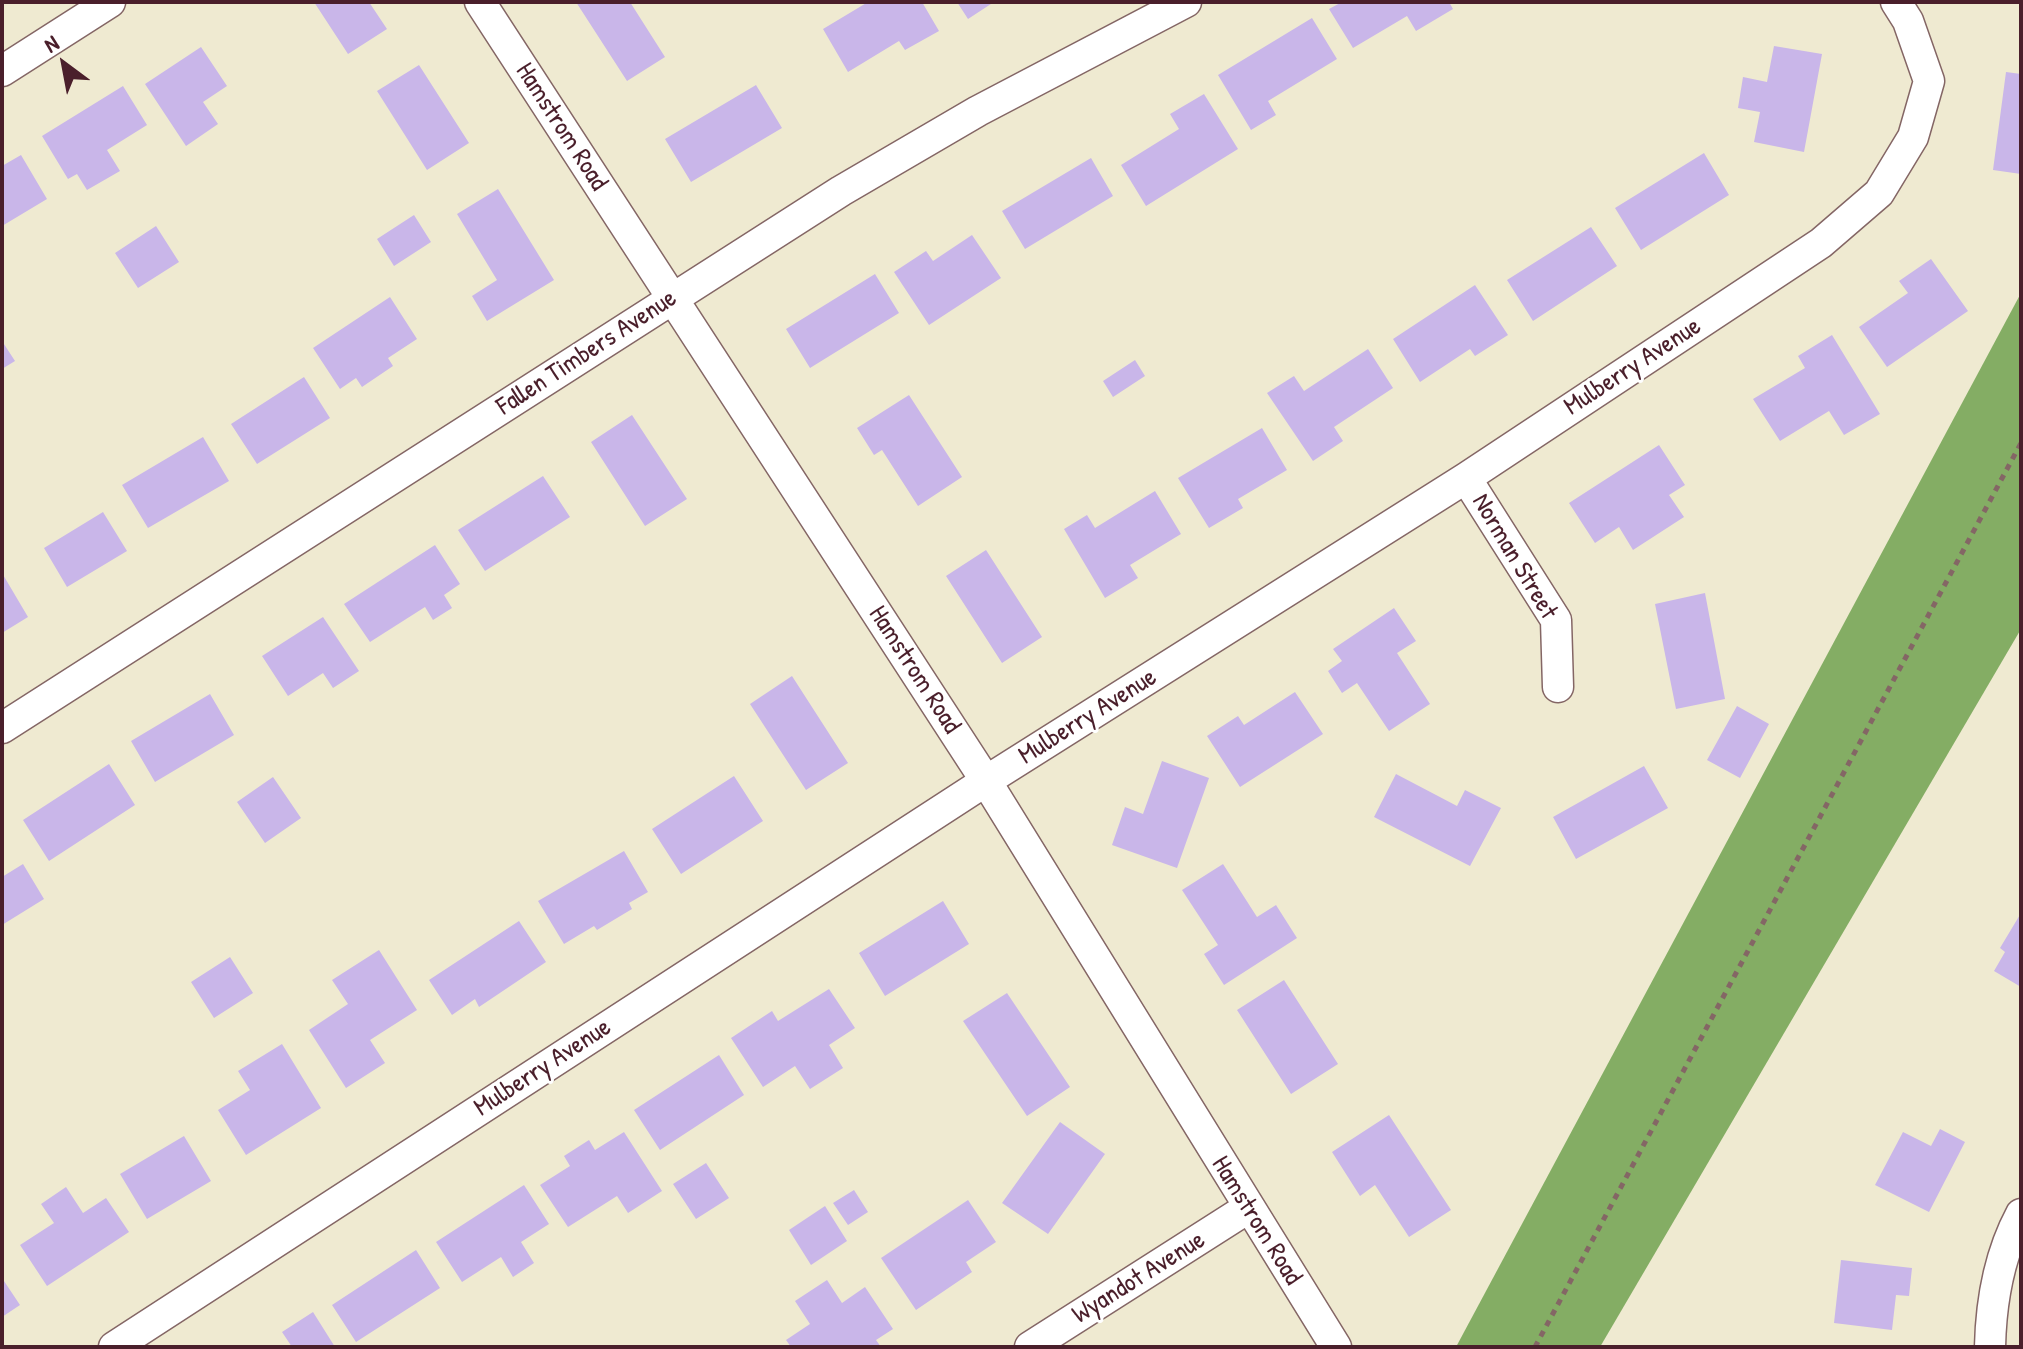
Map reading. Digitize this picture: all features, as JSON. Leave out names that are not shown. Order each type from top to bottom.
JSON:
[{"type":"street","points":[[2,71],[110,2]]},
{"type":"street","name":"Hamstrom Road","points":[[480,2],[986,781],[1336,1347]]},
{"type":"street","name":"Fallen Timbers Avenue","points":[[2,728],[841,191],[978,111],[1186,2]]},
{"type":"street","name":"Mulberry Avenue","points":[[114,1347],[986,781],[1466,478],[1821,243],[1879,193],[1913,137],[1929,81],[1908,21],[1896,2]]},
{"type":"street","name":"Norman Street","points":[[1466,478],[1556,620],[1558,687]]},
{"type":"street","name":"Wyandot Avenue","points":[[1030,1347],[1248,1208]]},
{"type":"street","points":[[1990,1347],[1991,1309],[2007,1239],[2021,1214]]},
{"type":"path","points":[[1535,1347],[2021,443]]},
{"type":"green space","points":[[2021,293],[2021,629],[1600,1347],[1456,1347]]},
{"type":"building","points":[[314,2],[369,2],[387,29],[348,54]]},
{"type":"building","points":[[576,2],[630,2],[665,57],[627,81]]},
{"type":"building","points":[[868,2],[922,2],[939,31],[905,50],[899,41],[848,72],[823,29]]},
{"type":"building","points":[[957,2],[994,2],[968,19]]},
{"type":"building","points":[[1342,2],[1449,2],[1453,9],[1416,31],[1407,16],[1353,48],[1329,9]]},
{"type":"building","points":[[1312,18],[1337,59],[1268,101],[1276,115],[1251,130],[1218,75]]},
{"type":"building","points":[[1774,46],[1822,54],[1804,152],[1754,142],[1760,112],[1738,108],[1743,77],[1767,82]]},
{"type":"building","points":[[201,47],[227,86],[203,102],[218,124],[186,146],[145,84]]},
{"type":"building","points":[[419,65],[469,143],[427,170],[377,91]]},
{"type":"building","points":[[2006,72],[2021,74],[2021,174],[1993,170]]},
{"type":"building","points":[[756,85],[782,128],[691,182],[665,139]]},
{"type":"building","points":[[123,86],[147,125],[107,150],[120,171],[87,190],[77,174],[68,179],[42,136]]},
{"type":"building","points":[[1204,94],[1238,149],[1146,206],[1121,165],[1179,129],[1170,114]]},
{"type":"building","points":[[1704,153],[1729,195],[1641,250],[1615,208]]},
{"type":"building","points":[[21,155],[47,199],[2,226],[2,166]]},
{"type":"building","points":[[1091,158],[1113,196],[1025,249],[1002,211]]},
{"type":"building","points":[[498,189],[554,280],[487,321],[472,296],[497,280],[457,214]]},
{"type":"building","points":[[414,215],[431,242],[394,266],[377,239]]},
{"type":"building","points":[[156,226],[179,262],[138,288],[115,253]]},
{"type":"building","points":[[1591,227],[1617,266],[1533,321],[1507,280]]},
{"type":"building","points":[[972,235],[1001,278],[929,325],[894,272],[926,251],[933,261]]},
{"type":"building","points":[[1931,259],[1968,311],[1887,367],[1859,327],[1908,293],[1899,281]]},
{"type":"building","points":[[875,274],[899,313],[810,368],[786,329]]},
{"type":"building","points":[[1475,285],[1508,335],[1475,356],[1470,349],[1420,382],[1393,339]]},
{"type":"building","points":[[390,297],[417,339],[388,358],[393,366],[362,387],[356,378],[340,389],[313,348]]},
{"type":"building","points":[[1832,335],[1880,414],[1844,435],[1829,411],[1780,441],[1753,399],[1805,368],[1798,356]]},
{"type":"building","points":[[2,341],[15,361],[2,369]]},
{"type":"building","points":[[1368,349],[1393,388],[1334,427],[1343,441],[1313,461],[1267,393],[1294,376],[1304,391]]},
{"type":"building","points":[[1135,360],[1145,376],[1113,397],[1103,381]]},
{"type":"building","points":[[304,377],[330,418],[257,464],[231,424]]},
{"type":"building","points":[[909,395],[962,477],[918,506],[882,450],[874,455],[857,428]]},
{"type":"building","points":[[632,415],[687,499],[645,526],[591,442]]},
{"type":"building","points":[[1262,428],[1287,470],[1238,499],[1243,508],[1209,528],[1178,478]]},
{"type":"building","points":[[203,437],[229,481],[148,528],[122,485]]},
{"type":"building","points":[[1659,445],[1685,485],[1669,495],[1684,517],[1633,550],[1619,527],[1595,543],[1569,503]]},
{"type":"building","points":[[543,476],[570,517],[485,571],[458,530]]},
{"type":"building","points":[[1155,491],[1181,534],[1130,565],[1138,578],[1105,598],[1064,529],[1087,515],[1095,528]]},
{"type":"building","points":[[103,512],[127,551],[67,587],[44,548]]},
{"type":"building","points":[[435,545],[460,584],[444,595],[452,608],[433,620],[425,607],[370,642],[344,604]]},
{"type":"building","points":[[986,550],[1042,637],[1002,663],[946,576]]},
{"type":"building","points":[[2,573],[28,617],[2,633]]},
{"type":"building","points":[[1705,593],[1725,699],[1676,709],[1655,604]]},
{"type":"building","points":[[1394,608],[1416,641],[1397,653],[1430,704],[1389,731],[1357,683],[1342,693],[1328,671],[1342,661],[1333,649]]},
{"type":"building","points":[[323,617],[359,671],[333,688],[323,673],[288,696],[262,656]]},
{"type":"building","points":[[792,676],[848,763],[806,790],[750,704]]},
{"type":"building","points":[[1295,692],[1323,734],[1240,787],[1207,736],[1238,716],[1244,725]]},
{"type":"building","points":[[210,694],[234,735],[155,782],[131,741]]},
{"type":"building","points":[[1737,706],[1769,724],[1740,778],[1707,760]]},
{"type":"building","points":[[1162,761],[1209,778],[1177,868],[1112,845],[1125,807],[1143,814]]},
{"type":"building","points":[[109,764],[135,805],[49,861],[23,820]]},
{"type":"building","points":[[1644,766],[1668,808],[1576,859],[1553,817]]},
{"type":"building","points":[[1396,774],[1457,806],[1465,790],[1501,808],[1470,866],[1374,817]]},
{"type":"building","points":[[734,776],[763,821],[681,874],[652,829]]},
{"type":"building","points":[[273,777],[301,818],[265,843],[237,802]]},
{"type":"building","points":[[624,851],[648,892],[629,903],[632,909],[597,930],[594,926],[564,944],[538,901]]},
{"type":"building","points":[[23,864],[44,899],[2,925],[2,877]]},
{"type":"building","points":[[1223,864],[1257,917],[1276,905],[1297,938],[1224,985],[1204,954],[1218,945],[1182,890]]},
{"type":"building","points":[[943,901],[969,944],[885,996],[859,953]]},
{"type":"building","points":[[2021,913],[2021,987],[1994,971],[2005,952],[2000,948]]},
{"type":"building","points":[[519,921],[546,962],[479,1007],[475,999],[452,1015],[429,980]]},
{"type":"building","points":[[379,950],[417,1010],[370,1040],[385,1063],[346,1088],[309,1030],[348,1004],[332,980]]},
{"type":"building","points":[[230,957],[253,993],[214,1018],[191,982]]},
{"type":"building","points":[[1284,980],[1338,1064],[1291,1094],[1237,1010]]},
{"type":"building","points":[[829,989],[855,1028],[829,1045],[843,1068],[810,1089],[795,1066],[763,1087],[731,1038],[772,1011],[778,1021]]},
{"type":"building","points":[[1007,993],[1070,1087],[1027,1116],[963,1021]]},
{"type":"building","points":[[282,1044],[321,1108],[246,1155],[218,1110],[250,1090],[238,1071]]},
{"type":"building","points":[[719,1055],[744,1095],[660,1150],[634,1110]]},
{"type":"building","points":[[1389,1115],[1451,1210],[1409,1237],[1375,1185],[1360,1196],[1332,1152]]},
{"type":"building","points":[[1060,1122],[1105,1154],[1048,1234],[1002,1203]]},
{"type":"building","points":[[1940,1129],[1965,1142],[1929,1212],[1875,1185],[1903,1132],[1931,1146]]},
{"type":"building","points":[[624,1132],[662,1191],[628,1213],[617,1196],[568,1227],[540,1185],[570,1166],[564,1156],[589,1140],[595,1150]]},
{"type":"building","points":[[184,1136],[211,1181],[147,1219],[120,1174]]},
{"type":"building","points":[[706,1163],[729,1198],[696,1219],[673,1184]]},
{"type":"building","points":[[524,1185],[549,1224],[521,1242],[534,1263],[513,1277],[501,1257],[462,1282],[436,1242]]},
{"type":"building","points":[[66,1187],[83,1213],[106,1198],[129,1232],[47,1286],[20,1245],[54,1223],[41,1204]]},
{"type":"building","points":[[854,1190],[868,1212],[848,1225],[833,1203]]},
{"type":"building","points":[[968,1200],[996,1242],[966,1262],[972,1272],[916,1310],[881,1258]]},
{"type":"building","points":[[825,1206],[847,1241],[811,1265],[789,1230]]},
{"type":"building","points":[[416,1250],[440,1288],[356,1342],[332,1305]]},
{"type":"building","points":[[1841,1260],[1912,1268],[1909,1296],[1896,1295],[1892,1330],[1834,1323]]},
{"type":"building","points":[[2,1278],[20,1305],[2,1317]]},
{"type":"building","points":[[827,1280],[842,1303],[865,1287],[893,1329],[876,1340],[881,1347],[791,1347],[786,1340],[810,1324],[795,1301]]},
{"type":"building","points":[[313,1312],[335,1347],[292,1347],[282,1332]]}]
